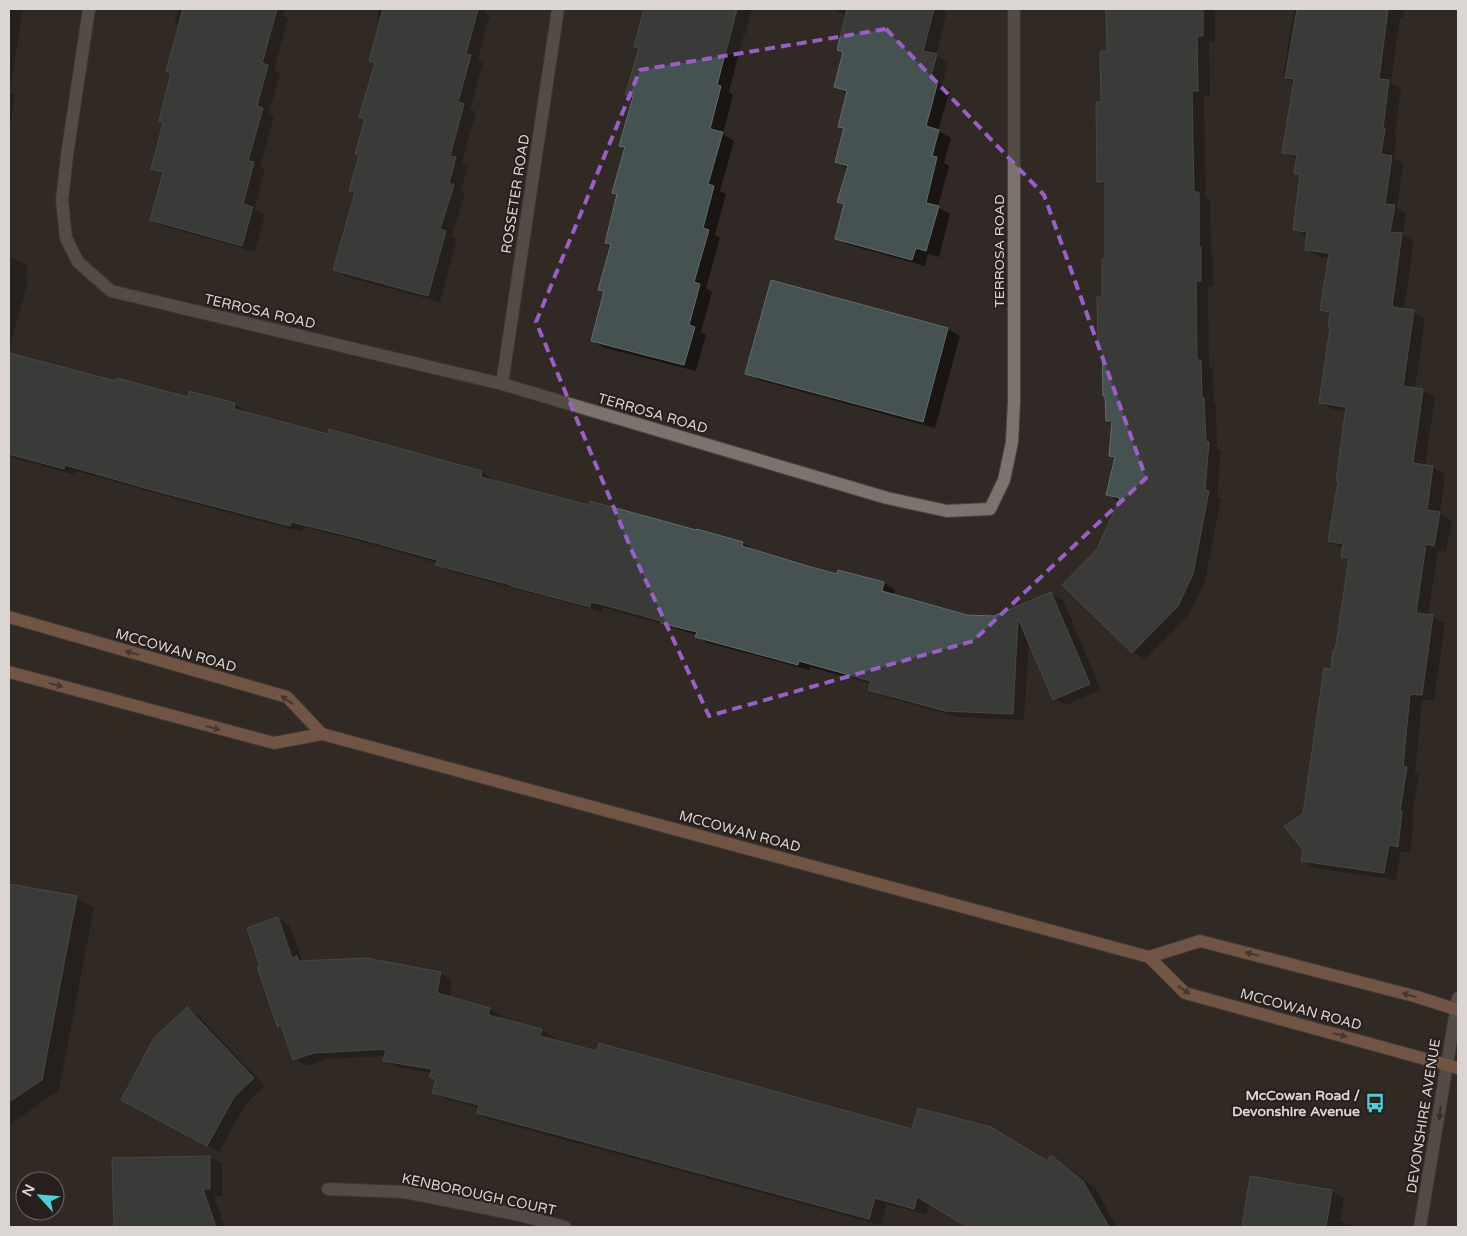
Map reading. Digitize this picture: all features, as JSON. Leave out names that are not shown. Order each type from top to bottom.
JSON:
[{"type":"main road","name":"MCCOWAN ROAD","points":[[9,617],[287,697],[322,734]]},
{"type":"main road","name":"MCCOWAN ROAD","points":[[9,672],[274,744],[322,734],[1149,957],[1185,993],[1452,1067]]},
{"type":"main road","points":[[1149,957],[1200,941],[1457,1006]]},
{"type":"street","name":"TERROSA ROAD","points":[[89,9],[62,200],[66,238],[78,262],[111,291],[502,384],[887,498],[947,511],[990,509],[1004,480],[1012,442],[1014,401],[1014,9]]},
{"type":"street","name":"ROSSETER ROAD","points":[[502,384],[558,9]]},
{"type":"street","name":"DEVONSHIRE AVENUE","points":[[1420,1227],[1439,1123],[1452,1067],[1457,1006]]},
{"type":"street","name":"KENBOROUGH COURT","points":[[328,1189],[404,1192],[519,1215],[565,1227]]},
{"type":"highlighted area","points":[[886,29],[1044,195],[1146,478],[973,641],[709,716],[632,551],[536,322],[640,70]]},
{"type":"building","points":[[183,9],[277,9],[262,63],[268,65],[257,106],[263,108],[248,161],[254,162],[243,204],[253,207],[242,246],[150,220],[163,172],[151,169],[163,123],[159,121],[171,73],[166,71]]},
{"type":"building","points":[[383,9],[478,9],[466,54],[471,55],[458,102],[464,104],[450,156],[456,157],[449,183],[454,185],[440,229],[446,231],[428,296],[333,270],[355,192],[349,191],[359,155],[355,154],[365,119],[359,117],[375,63],[369,61]]},
{"type":"building","points":[[644,9],[737,9],[717,85],[721,86],[710,129],[723,132],[708,184],[714,186],[703,228],[709,230],[694,282],[700,284],[689,325],[695,327],[684,365],[591,341],[604,291],[598,290],[611,244],[605,243],[617,194],[612,193],[625,147],[619,146],[633,97],[625,95],[639,48],[634,47]]},
{"type":"building","points":[[847,9],[934,9],[923,51],[937,54],[930,79],[938,81],[926,126],[939,130],[932,156],[937,157],[926,203],[939,206],[926,251],[916,248],[912,260],[835,239],[844,204],[837,202],[848,166],[835,162],[844,128],[838,127],[847,91],[834,87],[843,52],[837,50]]},
{"type":"building","points":[[1106,9],[1203,9],[1203,36],[1197,36],[1198,91],[1192,91],[1194,192],[1199,192],[1199,247],[1201,247],[1201,281],[1196,281],[1197,360],[1201,360],[1206,442],[1209,442],[1205,490],[1209,491],[1193,574],[1178,606],[1132,653],[1062,585],[1097,549],[1120,498],[1106,495],[1115,457],[1109,456],[1112,421],[1106,421],[1105,396],[1103,396],[1102,346],[1098,347],[1097,297],[1102,297],[1102,259],[1105,259],[1105,182],[1097,182],[1096,102],[1101,102],[1100,51],[1107,51]]},
{"type":"building","points":[[1297,9],[1388,9],[1379,79],[1389,80],[1381,154],[1392,156],[1385,204],[1395,205],[1390,232],[1402,233],[1392,307],[1414,310],[1403,386],[1423,389],[1413,463],[1433,466],[1427,510],[1440,512],[1434,546],[1426,544],[1416,613],[1433,615],[1422,695],[1410,694],[1403,766],[1407,767],[1400,811],[1402,811],[1398,847],[1389,845],[1384,873],[1301,861],[1303,850],[1284,826],[1303,814],[1324,668],[1331,669],[1349,558],[1341,557],[1343,544],[1328,541],[1338,482],[1336,481],[1346,407],[1319,403],[1330,327],[1328,327],[1330,312],[1320,310],[1329,253],[1305,250],[1307,232],[1293,230],[1300,174],[1294,174],[1297,155],[1282,153],[1294,79],[1285,78]]},
{"type":"building","points":[[771,280],[948,328],[923,422],[745,374]]},
{"type":"building","points":[[9,353],[116,381],[117,378],[188,397],[189,391],[235,403],[234,409],[328,434],[329,429],[482,471],[481,477],[589,505],[590,501],[697,529],[743,542],[742,546],[811,567],[837,574],[838,570],[884,582],[882,591],[967,615],[994,616],[1051,592],[1090,684],[1053,700],[1018,618],[1013,714],[945,711],[868,690],[871,681],[799,661],[798,665],[695,637],[697,632],[660,623],[661,621],[604,605],[591,602],[590,607],[435,565],[437,560],[361,539],[291,522],[290,526],[65,465],[64,469],[9,454]]},
{"type":"building","points":[[9,884],[77,896],[42,1080],[9,1102]]},
{"type":"building","points":[[278,917],[292,958],[297,956],[299,961],[366,958],[441,972],[437,993],[490,1008],[488,1015],[542,1029],[540,1036],[597,1051],[599,1043],[912,1129],[918,1108],[991,1127],[1047,1161],[1051,1155],[1083,1181],[1109,1227],[968,1227],[917,1197],[914,1209],[875,1198],[869,1219],[477,1113],[479,1105],[432,1093],[436,1079],[429,1077],[432,1069],[383,1061],[386,1049],[314,1053],[293,1060],[280,1023],[278,1028],[257,967],[260,966],[247,928]]},
{"type":"building","points":[[187,1007],[254,1078],[234,1097],[207,1146],[121,1100],[154,1038]]},
{"type":"building","points":[[210,1156],[210,1189],[203,1189],[216,1227],[114,1227],[112,1158]]},
{"type":"building","points":[[1250,1176],[1332,1190],[1326,1227],[1242,1227]]},
{"type":"place","name":"McCowan Road / Devonshire Avenue","points":[[1375,1103]]}]
